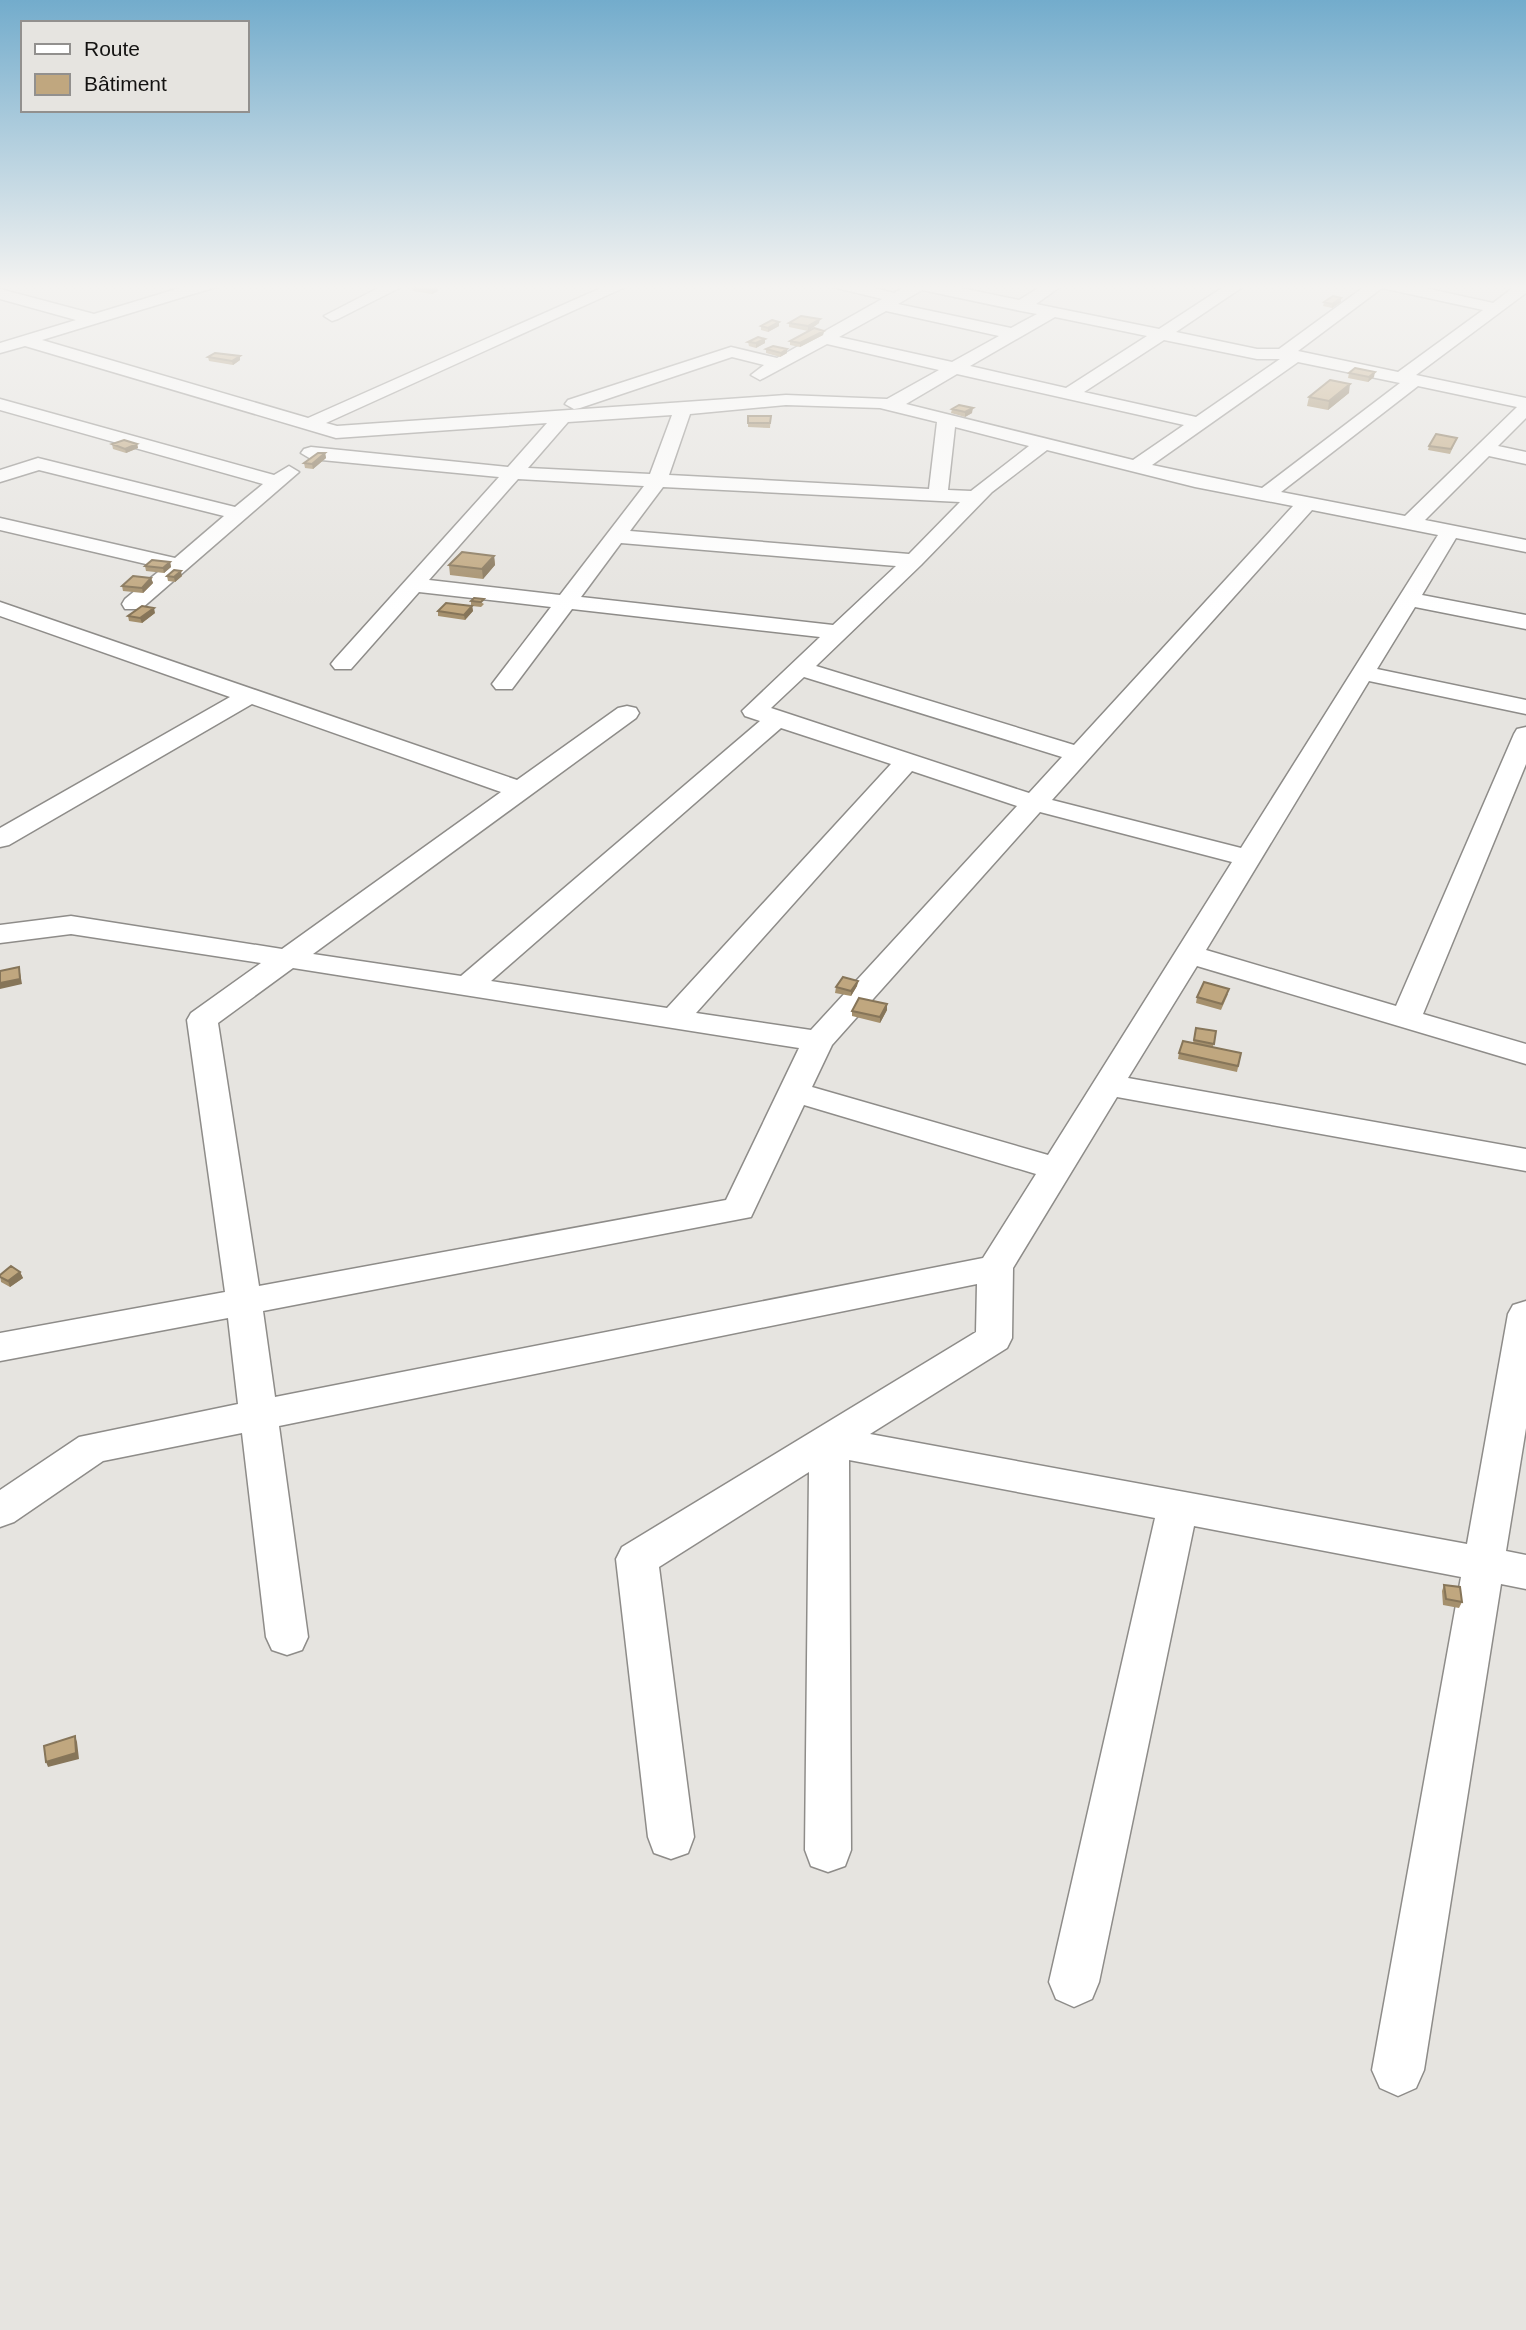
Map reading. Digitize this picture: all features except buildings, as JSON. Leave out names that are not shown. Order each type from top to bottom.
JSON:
[{"type":"street","points":[[203,393],[336,432],[683,410],[786,400],[834,400],[889,406],[1136,467],[1526,546]]},
{"type":"street","points":[[309,424],[379,393]]},
{"type":"street","points":[[530,419],[609,393]]},
{"type":"street","points":[[707,407],[731,393]]},
{"type":"street","points":[[889,406],[912,393]]},
{"type":"street","points":[[1063,393],[1199,423]]},
{"type":"street","points":[[1136,467],[1240,393]]},
{"type":"street","points":[[1265,495],[1391,393]]},
{"type":"street","points":[[1468,393],[1526,406]]},
{"type":"street","points":[[0,404],[277,482]]},
{"type":"street","points":[[1411,522],[1526,406]]},
{"type":"street","points":[[504,684],[658,480],[683,410]]},
{"type":"street","points":[[343,664],[563,417]]},
{"type":"street","points":[[938,495],[946,420]]},
{"type":"street","points":[[133,604],[336,432]]},
{"type":"street","points":[[1043,443],[976,497],[914,561],[754,710],[1034,803],[1248,859]]},
{"type":"street","points":[[1484,449],[1526,458]]},
{"type":"street","points":[[311,453],[514,473],[976,497]]},
{"type":"street","points":[[0,477],[38,464],[239,514]]},
{"type":"street","points":[[0,1348],[739,1209],[818,1041],[1307,503]]},
{"type":"street","points":[[0,524],[179,565]]},
{"type":"street","points":[[671,1837],[637,1559],[994,1338],[995,1268],[1451,530]]},
{"type":"street","points":[[616,536],[914,561]]},
{"type":"street","points":[[413,585],[838,632]]},
{"type":"street","points":[[1409,599],[1526,622]]},
{"type":"street","points":[[0,609],[521,790]]},
{"type":"street","points":[[799,668],[1078,754]]},
{"type":"street","points":[[1363,673],[1526,707]]},
{"type":"street","points":[[0,839],[249,696]]},
{"type":"street","points":[[287,1637],[244,1302],[202,1020],[627,713]]},
{"type":"street","points":[[466,987],[778,718]]},
{"type":"street","points":[[1406,1018],[1526,734]]},
{"type":"street","points":[[674,1019],[908,761]]},
{"type":"street","points":[[0,934],[71,925],[818,1041]]},
{"type":"street","points":[[1189,954],[1526,1054]]},
{"type":"street","points":[[1108,1086],[1526,1160]]},
{"type":"street","points":[[794,1092],[1056,1169]]},
{"type":"street","points":[[0,1511],[93,1448],[995,1268]]},
{"type":"street","points":[[1398,2070],[1526,1314]]},
{"type":"street","points":[[828,1441],[1526,1572]]},
{"type":"street","points":[[828,1441],[828,1850]]},
{"type":"street","points":[[1074,1982],[1178,1506]]}]
